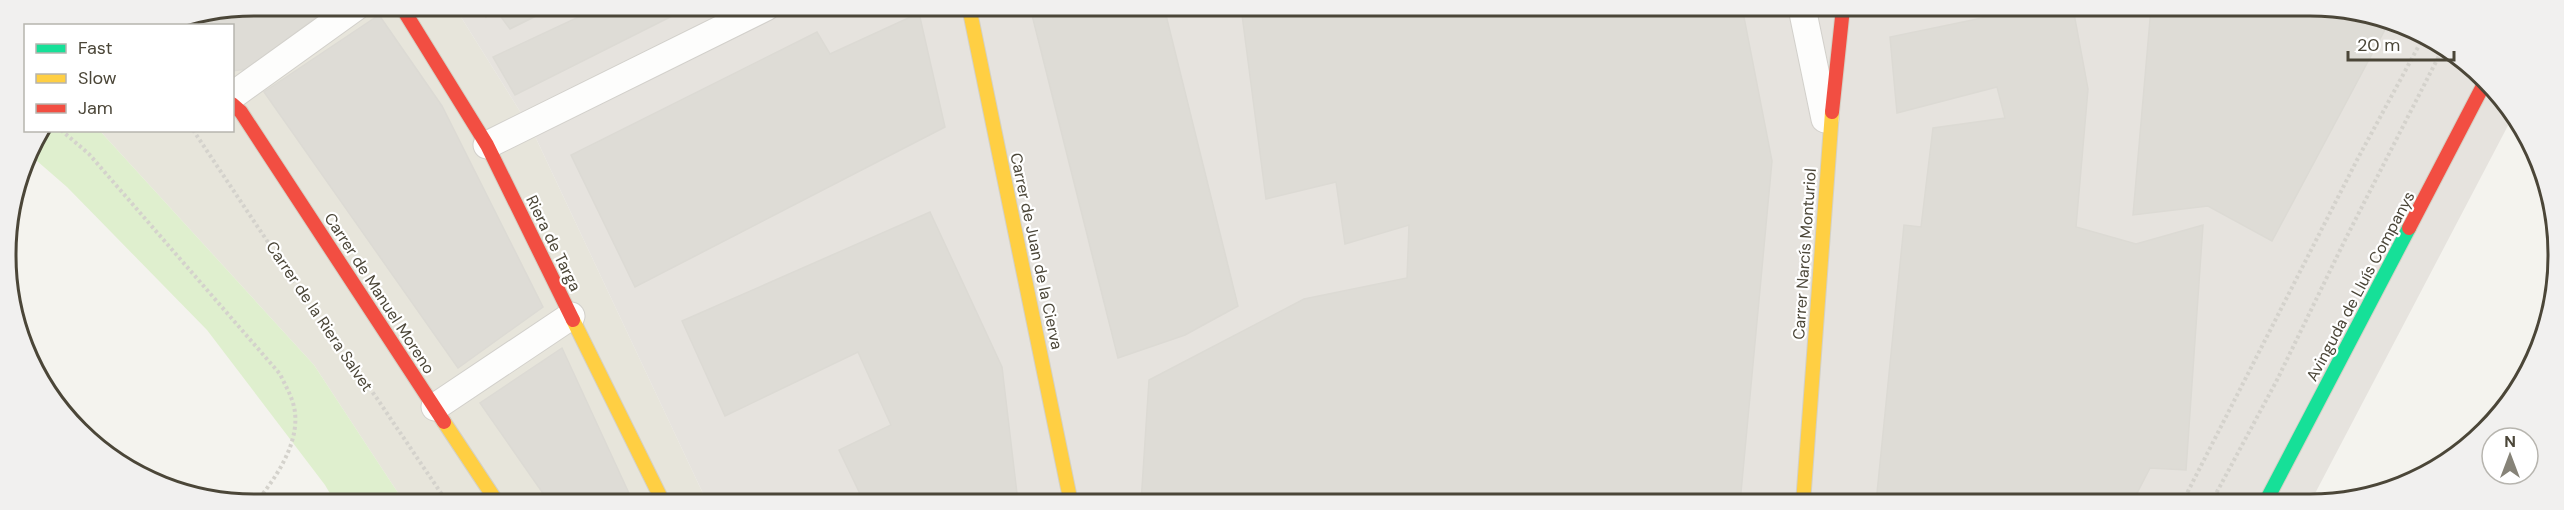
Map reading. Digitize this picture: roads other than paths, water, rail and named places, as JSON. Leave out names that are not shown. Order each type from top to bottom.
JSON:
[{"type":"street","points":[[234,95],[343,16]]},
{"type":"street","name":"Riera de Targa","points":[[407,16],[487,145],[659,494]]},
{"type":"street","points":[[487,145],[746,16]]},
{"type":"street","name":"Carrer de Juan de la Cierva","points":[[971,16],[1069,494]]},
{"type":"street","points":[[1804,16],[1829,135]]},
{"type":"street","name":"Carrer Narcís Monturiol","points":[[1804,494],[1829,135],[1843,16]]},
{"type":"street","name":"Avinguda de Lluís Companys","points":[[2270,494],[2481,90]]},
{"type":"street","name":"Carrer de Manuel Moreno","points":[[234,106],[248,122],[492,494]]},
{"type":"street","points":[[435,407],[571,316]]}]
